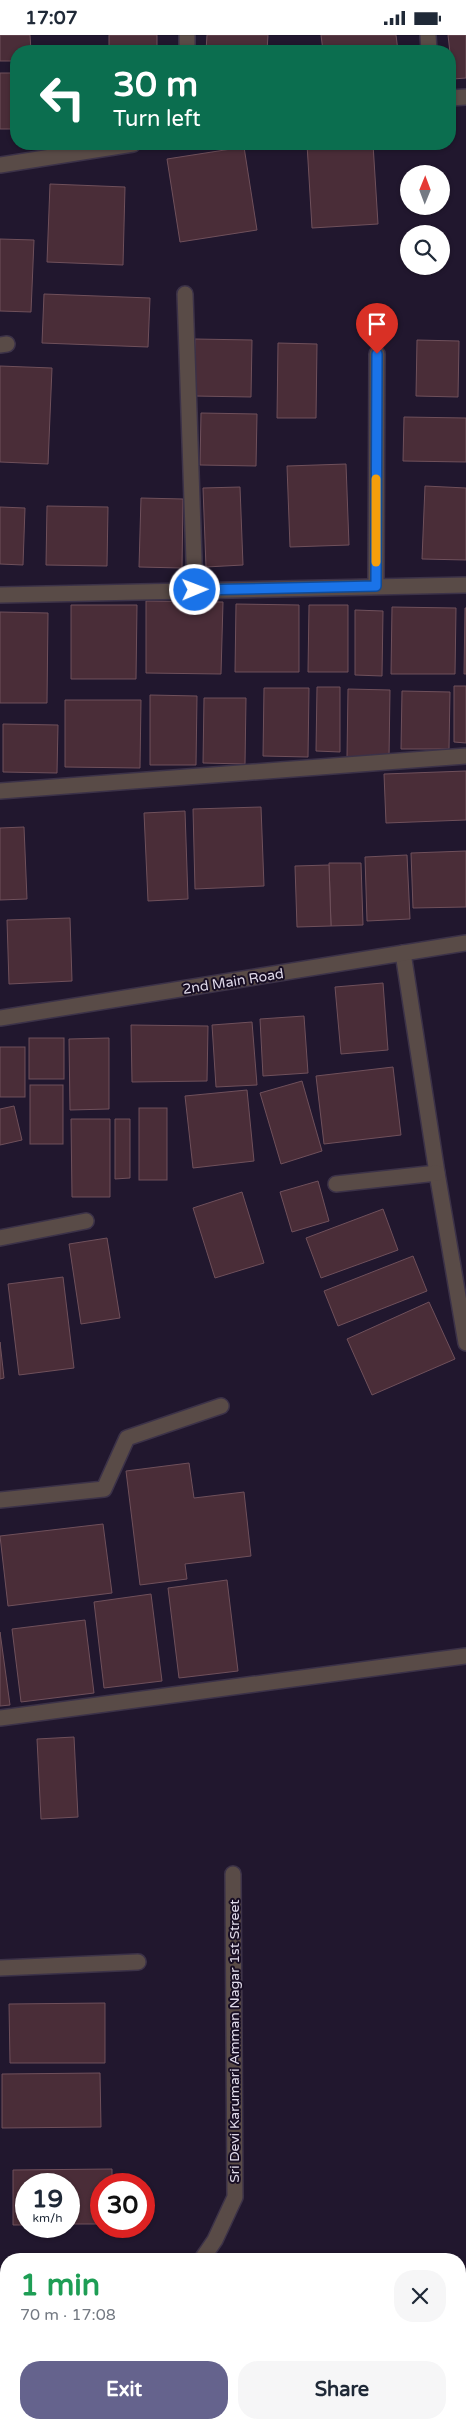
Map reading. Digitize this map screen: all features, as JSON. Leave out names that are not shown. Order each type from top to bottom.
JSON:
[{"type":"street","points":[[0,165],[95,150]]},
{"type":"street","points":[[184,294],[195,590]]},
{"type":"street","points":[[376,586],[377,354]]},
{"type":"street","points":[[0,595],[466,585]]},
{"type":"street","points":[[0,791],[466,757]]},
{"type":"street","name":"2nd Main Road","points":[[0,1019],[466,943]]},
{"type":"street","points":[[403,953],[437,1173],[466,1343]]},
{"type":"street","points":[[336,1184],[437,1173]]},
{"type":"street","points":[[0,1238],[86,1221]]},
{"type":"street","points":[[0,1500],[104,1489],[127,1438],[220,1406]]},
{"type":"street","points":[[0,1719],[466,1656]]},
{"type":"street","name":"Sri Devi Karumari Amman Nagar 1st Street","points":[[206,2253],[215,2240],[235,2197],[233,1874]]},
{"type":"street","points":[[0,1969],[138,1962]]},
{"type":"building","points":[[0,35],[30,35],[31,45],[10,45],[10,61],[0,61]]},
{"type":"building","points":[[109,35],[157,35],[157,45],[109,45]]},
{"type":"building","points":[[207,35],[268,35],[267,45],[206,45]]},
{"type":"building","points":[[321,35],[396,35],[397,45],[322,45]]},
{"type":"building","points":[[448,35],[466,35],[466,78],[456,79],[456,45],[449,45]]},
{"type":"building","points":[[0,73],[10,73],[10,129],[0,129]]},
{"type":"building","points":[[225,150],[244,150],[257,230],[180,242],[167,159]]},
{"type":"building","points":[[307,150],[373,150],[378,224],[312,228]]},
{"type":"building","points":[[50,184],[125,187],[123,265],[47,262]]},
{"type":"building","points":[[0,239],[34,240],[31,312],[0,311]]},
{"type":"building","points":[[44,294],[150,298],[148,347],[42,343]]},
{"type":"building","points":[[195,339],[252,340],[251,397],[194,396]]},
{"type":"building","points":[[417,340],[459,341],[458,397],[416,396]]},
{"type":"building","points":[[278,343],[317,344],[316,418],[277,418]]},
{"type":"building","points":[[0,366],[52,368],[48,464],[0,462]]},
{"type":"building","points":[[201,413],[257,414],[256,466],[200,465]]},
{"type":"building","points":[[404,417],[466,418],[466,462],[403,461]]},
{"type":"building","points":[[346,464],[349,545],[290,547],[287,466]]},
{"type":"building","points":[[425,486],[466,488],[466,560],[422,559]]},
{"type":"building","points":[[240,487],[243,565],[206,567],[203,488]]},
{"type":"building","points":[[141,498],[183,499],[182,568],[139,567]]},
{"type":"building","points":[[47,506],[108,507],[107,566],[46,565]]},
{"type":"building","points":[[0,507],[25,508],[23,565],[0,564]]},
{"type":"building","points":[[146,601],[223,602],[221,674],[146,673]]},
{"type":"building","points":[[236,604],[299,605],[299,672],[235,672]]},
{"type":"building","points":[[71,605],[137,605],[136,679],[71,679]]},
{"type":"building","points":[[309,605],[348,605],[348,672],[308,672]]},
{"type":"building","points":[[392,607],[456,608],[455,674],[391,674]]},
{"type":"building","points":[[465,608],[466,674],[464,674]]},
{"type":"building","points":[[355,610],[383,611],[382,676],[355,675]]},
{"type":"building","points":[[0,612],[48,613],[47,703],[0,703]]},
{"type":"building","points":[[454,686],[466,686],[466,743],[454,742]]},
{"type":"building","points":[[317,687],[340,687],[340,752],[316,751]]},
{"type":"building","points":[[264,688],[309,688],[308,757],[263,756]]},
{"type":"building","points":[[348,689],[390,690],[389,757],[347,757]]},
{"type":"building","points":[[402,691],[450,692],[449,749],[401,749]]},
{"type":"building","points":[[150,695],[197,696],[196,765],[150,765]]},
{"type":"building","points":[[204,698],[246,698],[245,764],[203,763]]},
{"type":"building","points":[[65,700],[141,700],[140,768],[65,767]]},
{"type":"building","points":[[3,724],[58,725],[57,773],[3,772]]},
{"type":"building","points":[[466,771],[466,820],[386,823],[384,774]]},
{"type":"building","points":[[261,807],[264,886],[195,889],[193,809]]},
{"type":"building","points":[[185,811],[188,899],[148,901],[144,813]]},
{"type":"building","points":[[24,827],[27,899],[0,900],[0,828]]},
{"type":"building","points":[[466,851],[466,907],[413,908],[411,853]]},
{"type":"building","points":[[407,855],[410,919],[367,921],[365,857]]},
{"type":"building","points":[[329,863],[361,863],[363,925],[331,926]]},
{"type":"building","points":[[329,865],[331,926],[297,927],[295,866]]},
{"type":"building","points":[[70,918],[72,981],[9,984],[7,920]]},
{"type":"building","points":[[383,983],[388,1050],[341,1054],[335,987]]},
{"type":"building","points":[[304,1016],[308,1073],[263,1076],[260,1019]]},
{"type":"building","points":[[252,1022],[257,1085],[216,1087],[212,1025]]},
{"type":"building","points":[[131,1025],[208,1026],[207,1081],[132,1082]]},
{"type":"building","points":[[29,1038],[64,1038],[64,1079],[29,1079]]},
{"type":"building","points":[[109,1038],[109,1109],[70,1110],[69,1039]]},
{"type":"building","points":[[0,1047],[25,1047],[25,1097],[0,1097]]},
{"type":"building","points":[[393,1067],[401,1135],[324,1144],[316,1076]]},
{"type":"building","points":[[302,1081],[322,1151],[281,1164],[260,1093]]},
{"type":"building","points":[[30,1085],[63,1085],[63,1144],[30,1144]]},
{"type":"building","points":[[247,1090],[254,1161],[193,1168],[185,1096]]},
{"type":"building","points":[[14,1106],[22,1140],[0,1145],[0,1109]]},
{"type":"building","points":[[139,1108],[167,1108],[167,1180],[139,1180]]},
{"type":"building","points":[[71,1119],[110,1119],[110,1197],[72,1197]]},
{"type":"building","points":[[115,1119],[130,1119],[130,1178],[115,1179]]},
{"type":"building","points":[[318,1181],[329,1221],[292,1232],[280,1192]]},
{"type":"building","points":[[242,1192],[264,1263],[215,1278],[193,1208]]},
{"type":"building","points":[[383,1209],[398,1250],[321,1278],[306,1238]]},
{"type":"building","points":[[107,1238],[120,1318],[81,1324],[69,1244]]},
{"type":"building","points":[[413,1256],[427,1291],[338,1326],[324,1291]]},
{"type":"building","points":[[63,1277],[74,1368],[19,1375],[8,1284]]},
{"type":"building","points":[[429,1302],[455,1359],[372,1395],[347,1339]]},
{"type":"building","points":[[0,1342],[4,1378],[0,1379]]},
{"type":"building","points":[[189,1463],[194,1498],[244,1492],[251,1556],[185,1564],[187,1579],[140,1585],[126,1471]]},
{"type":"building","points":[[103,1524],[112,1593],[8,1606],[0,1536]]},
{"type":"building","points":[[227,1580],[238,1671],[179,1678],[168,1588]]},
{"type":"building","points":[[151,1594],[162,1681],[104,1688],[94,1602]]},
{"type":"building","points":[[85,1620],[94,1693],[21,1702],[12,1629]]},
{"type":"building","points":[[0,1632],[10,1705],[0,1706]]},
{"type":"building","points":[[74,1737],[78,1817],[41,1819],[37,1739]]},
{"type":"building","points":[[105,2003],[105,2063],[10,2063],[9,2004]]},
{"type":"building","points":[[100,2073],[101,2127],[2,2128],[2,2074]]},
{"type":"building","points":[[112,2169],[112,2173],[90,2173],[90,2224],[80,2224],[80,2173],[15,2173],[15,2225],[13,2225],[13,2170]]},
{"type":"slow traffic","points":[[376,479],[376,562]]},
{"type":"route","points":[[195,590],[376,586],[377,354]]}]
